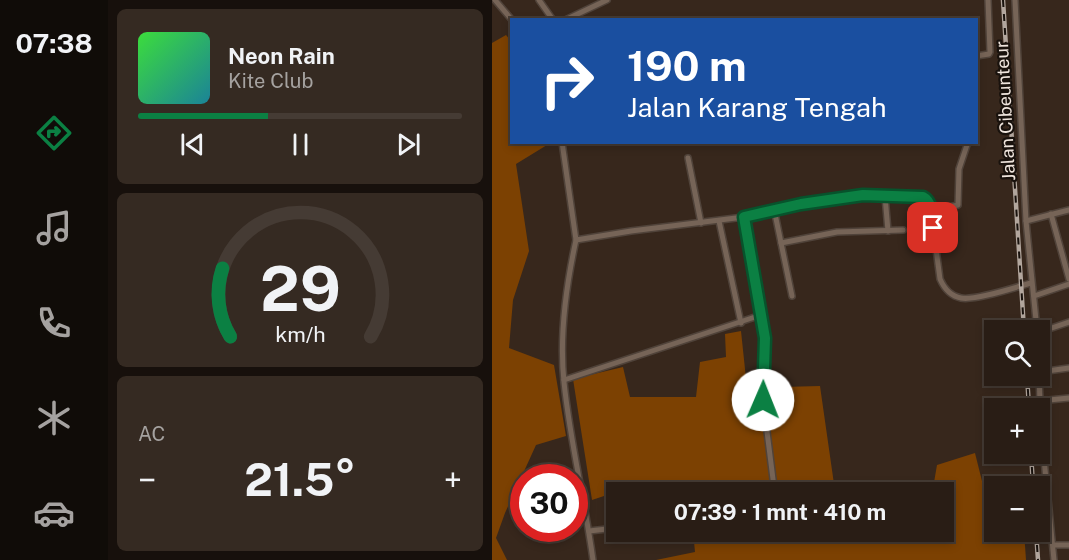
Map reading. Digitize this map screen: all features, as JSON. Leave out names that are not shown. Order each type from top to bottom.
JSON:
[{"type":"street","points":[[495,0],[510,18]]},
{"type":"street","points":[[569,18],[607,0]]},
{"type":"street","points":[[978,56],[990,52],[988,0]]},
{"type":"street","name":"Jalan Cibeunteur","points":[[1015,0],[1026,221],[1037,320]]},
{"type":"street","points":[[541,1],[552,18]]},
{"type":"street","points":[[562,144],[576,240],[564,317],[564,380],[593,560]]},
{"type":"street","points":[[931,211],[958,205],[959,170],[967,144]]},
{"type":"street","points":[[688,158],[701,223]]},
{"type":"street","points":[[576,240],[719,221],[774,209],[863,195],[923,197],[927,199],[931,211],[940,279],[944,288],[960,298],[971,298],[1031,283]]},
{"type":"street","points":[[885,196],[888,231]]},
{"type":"street","points":[[774,209],[792,296]]},
{"type":"street","points":[[1026,221],[1069,210]]},
{"type":"street","points":[[1052,214],[1069,279]]},
{"type":"street","points":[[744,217],[765,338],[763,400],[773,482]]},
{"type":"street","points":[[719,221],[741,323]]},
{"type":"street","points":[[781,243],[837,232],[903,230]]},
{"type":"street","points":[[1034,296],[1069,284]]},
{"type":"street","points":[[564,380],[761,315]]},
{"type":"street","points":[[1050,328],[1069,322]]},
{"type":"street","points":[[1050,371],[1069,368]]},
{"type":"street","points":[[1050,400],[1069,398]]},
{"type":"street","points":[[1046,464],[1054,560]]},
{"type":"street","points":[[589,531],[606,529]]},
{"type":"street","points":[[1053,545],[1069,545]]},
{"type":"shaded area","points":[[506,35],[510,40],[510,144],[547,144],[516,164],[529,251],[513,300],[509,348],[554,365],[566,436],[536,445],[527,464],[510,464],[510,502],[496,538],[507,560],[492,560],[492,43]]},
{"type":"shaded area","points":[[741,331],[747,388],[820,386],[834,482],[606,482],[606,495],[592,500],[573,379],[623,367],[630,397],[696,397],[700,362],[726,357],[725,334]]},
{"type":"shaded area","points":[[975,453],[984,489],[984,542],[1025,542],[1026,560],[656,560],[695,552],[694,542],[954,542],[954,482],[934,482],[937,465]]},
{"type":"railway","points":[[1003,0],[1023,320]]},
{"type":"railway","points":[[1028,386],[1028,398]]},
{"type":"railway","points":[[1032,464],[1032,476]]},
{"type":"railway","points":[[1037,542],[1038,560]]},
{"type":"route","points":[[763,400],[765,338],[744,217],[801,204],[863,195],[923,197],[930,204],[933,228]]}]
